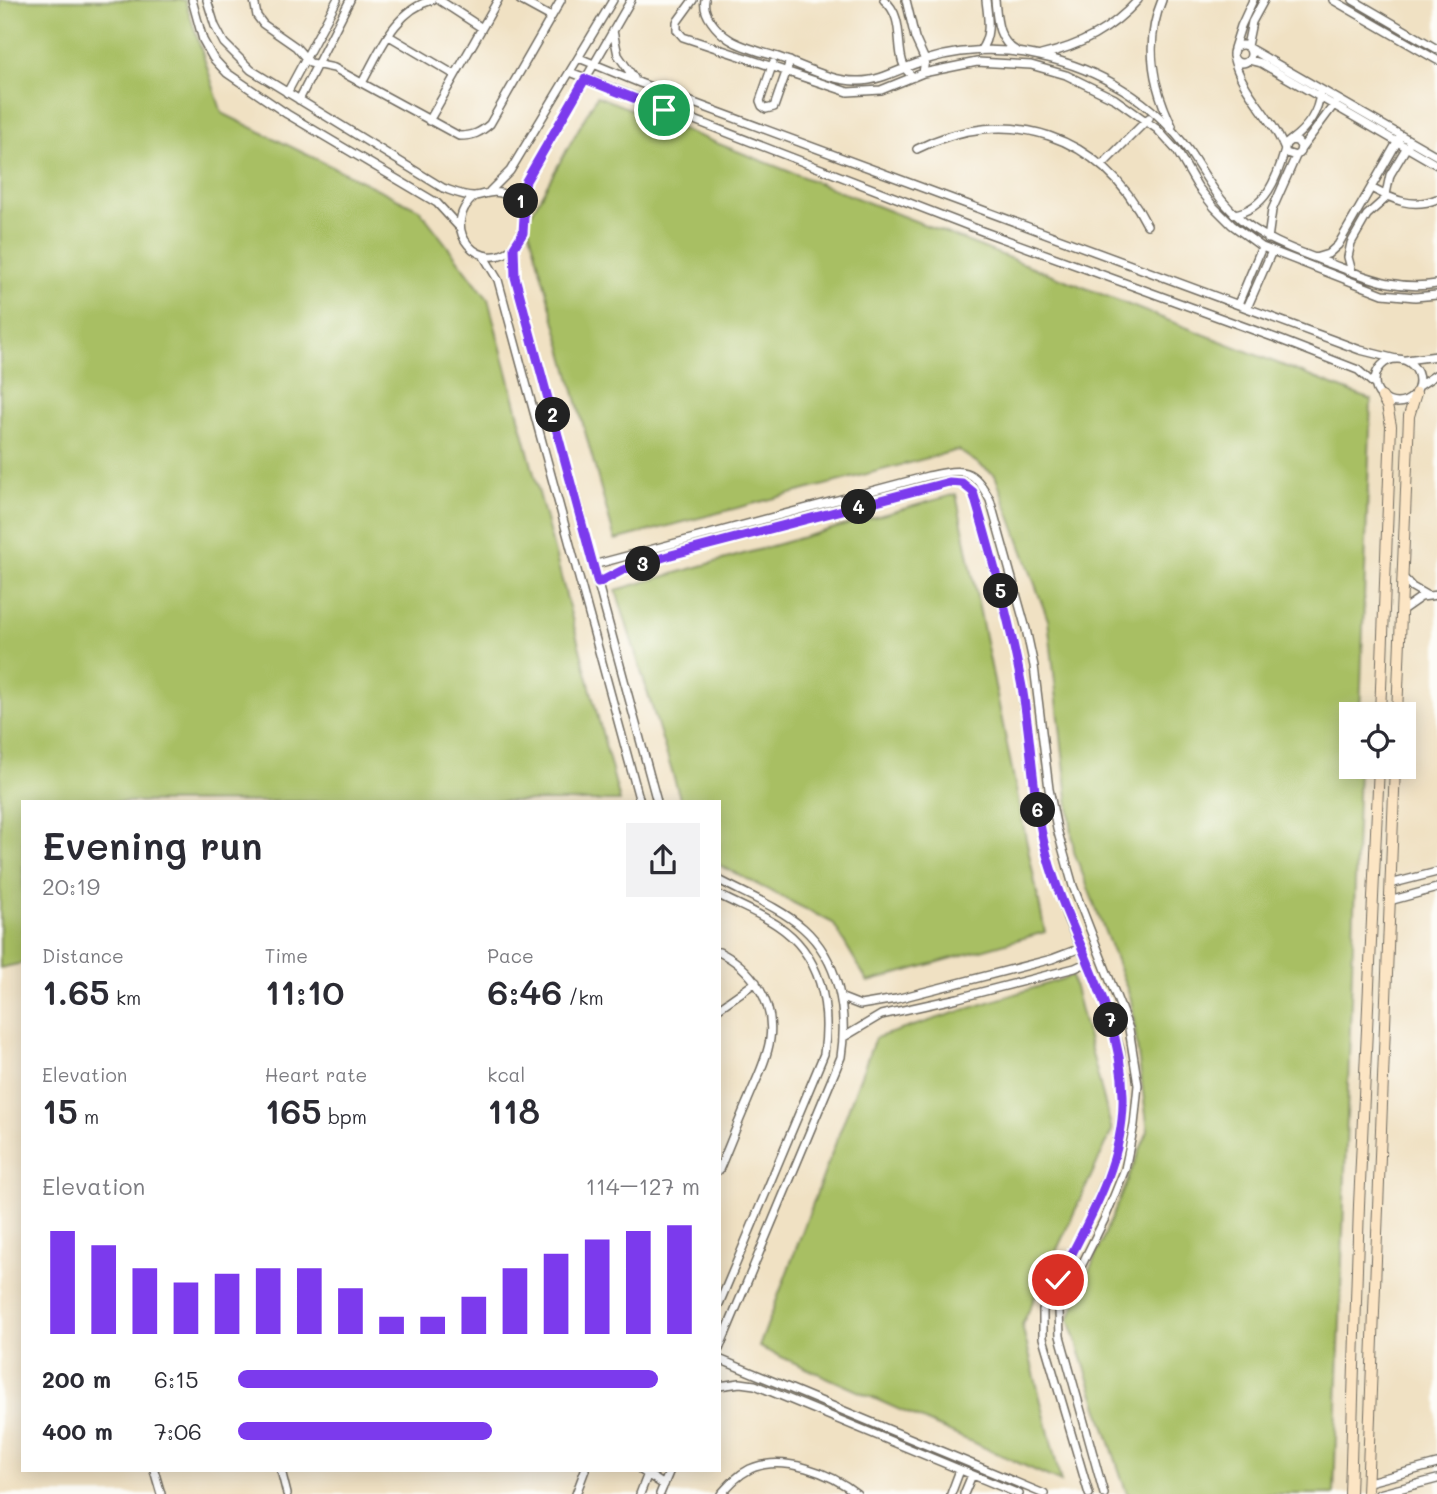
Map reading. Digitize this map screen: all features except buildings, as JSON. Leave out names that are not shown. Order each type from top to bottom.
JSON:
[{"type":"street","points":[[192,0],[203,40],[227,73],[242,86],[437,203],[460,228],[467,245],[483,255],[498,280],[639,800]]},
{"type":"street","points":[[207,0],[215,26],[224,43],[251,71],[443,188],[475,196]]},
{"type":"street","points":[[254,0],[257,16],[263,24],[296,47],[310,64],[334,68],[459,136],[471,136],[490,124],[561,0]]},
{"type":"street","points":[[293,97],[305,58],[337,0]]},
{"type":"street","points":[[284,112],[317,65],[349,0]]},
{"type":"street","points":[[362,83],[397,22],[408,11],[432,0]]},
{"type":"street","points":[[439,0],[482,28]]},
{"type":"street","points":[[429,121],[498,0]]},
{"type":"street","points":[[520,0],[551,17]]},
{"type":"street","points":[[460,228],[463,209],[475,196],[490,191],[510,171],[613,0]]},
{"type":"street","points":[[521,209],[526,181],[631,0]]},
{"type":"street","points":[[705,0],[705,10]]},
{"type":"street","points":[[884,0],[896,14],[904,69],[914,77]]},
{"type":"street","points":[[906,0],[915,38],[925,60],[923,73]]},
{"type":"street","points":[[980,51],[988,37],[989,29],[986,0]]},
{"type":"street","points":[[995,0],[999,31],[1006,44],[1016,51]]},
{"type":"street","points":[[1038,55],[1061,50],[1104,31],[1139,0]]},
{"type":"street","points":[[1162,0],[1153,30],[1151,49],[1152,68],[1161,104],[1175,133],[1218,196],[1234,214],[1269,239],[1352,272],[1394,285],[1423,287],[1437,284]]},
{"type":"street","points":[[1253,0],[1241,26],[1234,53],[1249,95],[1278,134],[1288,155],[1298,153]]},
{"type":"street","points":[[1234,53],[1238,62],[1249,60],[1249,30],[1264,0]]},
{"type":"street","points":[[1333,0],[1437,60]]},
{"type":"street","points":[[1353,0],[1437,49]]},
{"type":"street","points":[[1175,133],[1155,113],[1103,77],[1038,55],[1016,51],[980,51],[925,60],[877,79],[848,81],[728,38],[717,28],[705,10],[691,2],[677,22],[677,30],[683,37],[832,88],[864,92],[881,90],[923,73],[977,62],[1031,65],[1083,82],[1146,120],[1177,151],[1198,187],[1214,207],[1241,233],[1262,247],[1383,294],[1404,297],[1437,295]]},
{"type":"street","points":[[613,31],[618,55],[631,75],[640,83]]},
{"type":"street","points":[[389,36],[456,75]]},
{"type":"street","points":[[1415,48],[1420,39]]},
{"type":"street","points":[[1234,53],[1240,45],[1248,47],[1320,93]]},
{"type":"street","points":[[775,56],[760,101],[764,108],[774,107],[790,61]]},
{"type":"street","points":[[579,58],[1360,350],[1400,359],[1417,370],[1418,390],[1409,416],[1397,702]]},
{"type":"street","points":[[1249,60],[1261,63],[1320,93],[1399,139],[1437,156]]},
{"type":"street","points":[[570,72],[982,231],[1358,370],[1375,385],[1387,406],[1391,426],[1381,702]]},
{"type":"street","points":[[1234,214],[1249,210],[1262,201],[1280,167],[1286,144],[1313,118],[1320,93]]},
{"type":"street","points":[[1269,239],[1272,209],[1298,153],[1336,102]]},
{"type":"street","points":[[1102,165],[1155,113]]},
{"type":"street","points":[[917,149],[963,131],[1012,128],[1060,139],[1102,165],[1128,192],[1147,225]]},
{"type":"street","points":[[1315,258],[1335,249],[1399,139]]},
{"type":"street","points":[[1291,140],[1297,141],[1298,153]]},
{"type":"street","points":[[1409,144],[1437,166]]},
{"type":"street","points":[[1352,272],[1348,257],[1351,243],[1367,215],[1382,203],[1390,175],[1409,144]]},
{"type":"street","points":[[1371,188],[1411,204],[1424,204],[1437,199]]},
{"type":"street","points":[[483,255],[500,255],[514,247],[523,233],[524,217],[517,203],[505,194],[490,191]]},
{"type":"street","points":[[514,247],[515,277],[656,800]]},
{"type":"street","points":[[1238,304],[1262,247]]},
{"type":"street","points":[[1289,259],[1293,250]]},
{"type":"street","points":[[1247,308],[1272,251]]},
{"type":"street","points":[[1423,287],[1425,297]]},
{"type":"street","points":[[1375,385],[1378,369],[1388,360],[1437,356]]},
{"type":"street","points":[[1382,397],[1389,402],[1403,403],[1437,374]]},
{"type":"street","points":[[593,565],[928,476],[958,470],[971,474],[981,482],[990,500],[1026,629],[1040,704],[1048,789],[1057,829],[1073,886],[1129,1029],[1138,1085],[1134,1125],[1125,1169],[1105,1218],[1059,1311],[1060,1336],[1104,1494]]},
{"type":"street","points":[[598,583],[623,570],[671,555],[949,482],[967,486],[973,492],[1013,640],[1047,856],[1068,918],[1108,1010],[1120,1050],[1124,1099],[1116,1153],[1093,1213],[1044,1310],[1043,1338],[1089,1494]]},
{"type":"street","points":[[1402,575],[1412,587],[1426,595]]},
{"type":"street","points":[[1401,612],[1426,595],[1437,595]]},
{"type":"street","points":[[1350,1494],[1359,1205],[1378,779]]},
{"type":"street","points":[[1367,1494],[1394,779]]},
{"type":"street","points":[[1390,884],[1437,872]]},
{"type":"street","points":[[721,881],[779,911],[804,929],[821,949],[834,973],[842,998],[844,1037],[841,1057],[721,1344]]},
{"type":"street","points":[[1389,901],[1437,888]]},
{"type":"street","points":[[721,896],[776,924],[793,937],[820,979],[828,1029],[824,1054],[721,1299]]},
{"type":"street","points":[[842,998],[860,1005],[896,999],[1052,959],[1082,948]]},
{"type":"street","points":[[721,953],[740,965],[755,982],[766,1002],[770,1040],[721,1165]]},
{"type":"street","points":[[844,1037],[881,1014],[958,998],[1087,963]]},
{"type":"street","points":[[721,1007],[755,982]]},
{"type":"street","points":[[721,1360],[1044,1494]]},
{"type":"street","points":[[721,1387],[740,1383],[755,1385],[1019,1494]]},
{"type":"street","points":[[1369,1482],[1437,1464]]},
{"type":"street","points":[[721,1494],[752,1468],[783,1465],[800,1466],[829,1475],[857,1494]]},
{"type":"street","points":[[951,1494],[960,1470]]},
{"type":"street","points":[[155,1472],[161,1494]]},
{"type":"street","points":[[282,1472],[287,1494]]},
{"type":"street","points":[[576,1494],[583,1472]]},
{"type":"street","points":[[640,1494],[646,1472]]},
{"type":"street","points":[[647,1472],[664,1485]]},
{"type":"street","points":[[660,1494],[669,1472]]},
{"type":"street","points":[[964,1494],[972,1475]]},
{"type":"street","points":[[1379,1494],[1437,1479]]},
{"type":"green space","points":[[0,0],[185,0],[222,113],[419,209],[488,299],[620,800],[21,800],[21,963],[0,968]]},
{"type":"green space","points":[[597,96],[1371,400],[1360,702],[1339,702],[1339,779],[1359,779],[1334,1494],[1127,1494],[1069,1319],[1148,1131],[1131,999],[1074,852],[1048,620],[995,475],[958,450],[615,540],[527,221]]},
{"type":"green space","points":[[956,494],[1045,932],[868,982],[833,923],[721,866],[721,800],[681,800],[616,590]]},
{"type":"green space","points":[[1072,976],[1112,1131],[1022,1325],[1061,1482],[759,1347],[875,1038]]},
{"type":"route","points":[[664,110],[585,79],[526,181],[521,209],[524,217],[523,233],[514,247],[515,277],[598,583],[614,573],[671,555],[949,482],[962,483],[973,492],[1013,640],[1047,856],[1068,918],[1108,1010],[1120,1050],[1124,1099],[1116,1153],[1093,1213],[1058,1280]]}]
